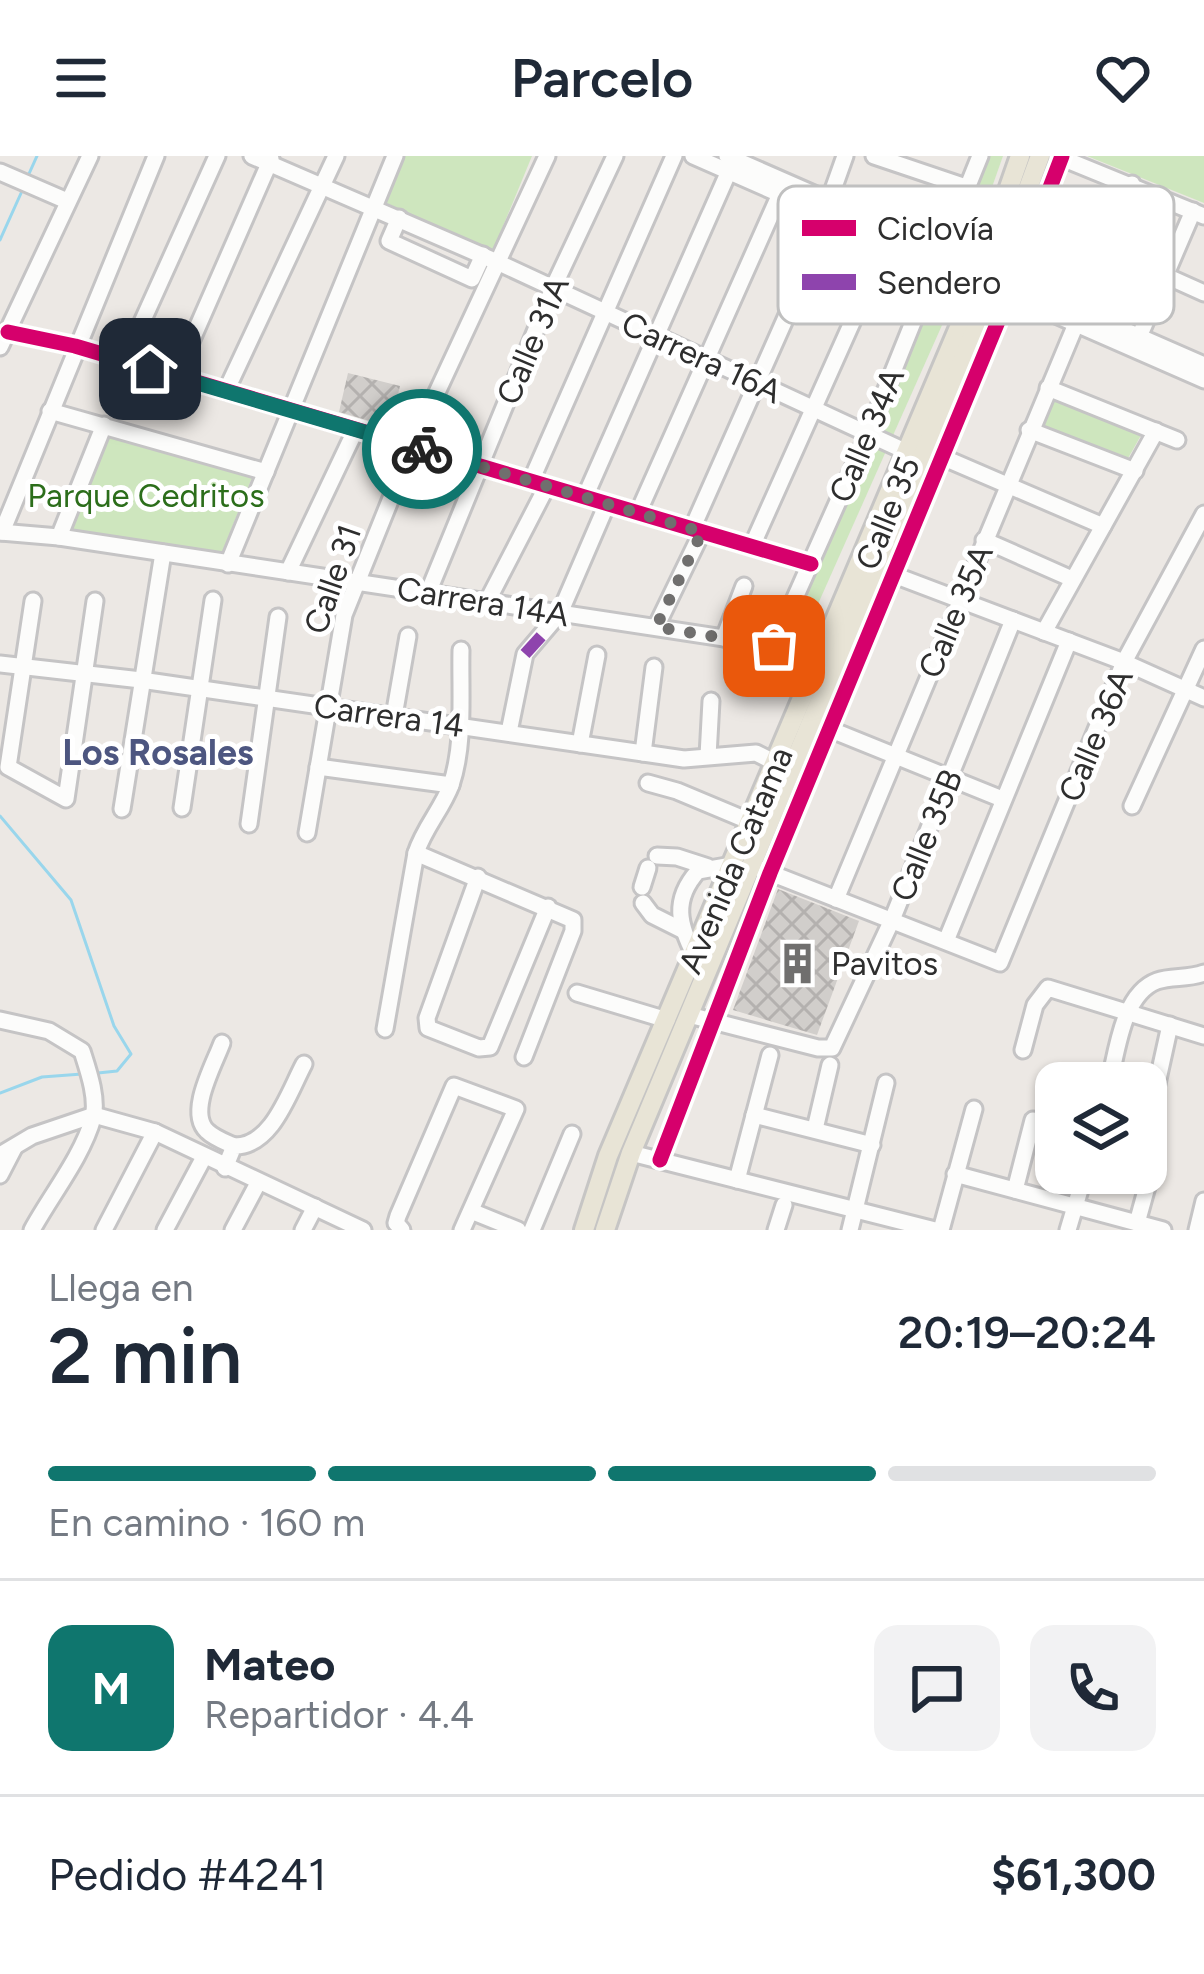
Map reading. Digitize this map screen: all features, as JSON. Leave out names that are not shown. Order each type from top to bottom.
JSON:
[{"type":"main road","name":"Avenida Catama","points":[[1014,186],[1020,156]]},
{"type":"main road","name":"Avenida Catama","points":[[1029,186],[1040,156]]},
{"type":"main road","name":"Avenida Catama","points":[[604,1230],[631,1153],[978,324]]},
{"type":"main road","name":"Avenida Catama","points":[[584,1230],[600,1177],[694,956],[751,868],[751,822],[823,653],[925,453]]},
{"type":"street","points":[[90,156],[4,339],[75,346],[811,564]]},
{"type":"street","points":[[1,532],[156,156]]},
{"type":"street","points":[[124,362],[217,156]]},
{"type":"street","name":"Carrera 16A","points":[[252,156],[271,160],[322,188],[399,218],[868,434],[1006,484],[1103,526]]},
{"type":"street","points":[[226,391],[336,156]]},
{"type":"street","points":[[228,563],[395,156]]},
{"type":"street","name":"Calle 31","points":[[308,833],[344,615],[490,259],[547,156]]},
{"type":"street","name":"Calle 31A","points":[[428,593],[553,288],[615,156]]},
{"type":"street","points":[[487,602],[674,156]]},
{"type":"street","points":[[693,156],[728,164],[778,188]]},
{"type":"street","points":[[638,513],[773,186],[779,156]]},
{"type":"street","points":[[837,186],[845,156]]},
{"type":"street","points":[[874,156],[919,164],[965,186]]},
{"type":"street","name":"Calle 34A","points":[[970,186],[980,156]]},
{"type":"street","points":[[1060,156],[1137,186]]},
{"type":"street","name":"Calle 35","points":[[1045,186],[1060,156]]},
{"type":"street","points":[[176,376],[271,160]]},
{"type":"street","points":[[585,497],[728,164]]},
{"type":"street","points":[[4,174],[67,201]]},
{"type":"street","points":[[1174,257],[1199,213]]},
{"type":"street","points":[[399,218],[389,241],[472,279],[490,259]]},
{"type":"street","points":[[1174,280],[1204,293]]},
{"type":"street","points":[[656,627],[781,324]]},
{"type":"street","points":[[752,546],[851,324]]},
{"type":"street","name":"Calle 34A","points":[[774,646],[914,324]]},
{"type":"street","name":"Calle 35","points":[[660,1160],[713,1021],[751,868],[829,729],[894,575],[925,453],[978,324]]},
{"type":"street","name":"Calle 35A","points":[[836,899],[1075,324]]},
{"type":"street","points":[[1092,324],[1204,380]]},
{"type":"street","points":[[1099,324],[1204,365]]},
{"type":"street","points":[[1139,337],[1144,324]]},
{"type":"street","points":[[1048,388],[1177,440]]},
{"type":"street","points":[[50,411],[266,472]]},
{"type":"street","points":[[58,537],[104,425]]},
{"type":"street","points":[[1029,430],[1135,471]]},
{"type":"street","points":[[288,572],[355,431]]},
{"type":"street","points":[[1044,632],[1156,431]]},
{"type":"street","points":[[509,732],[525,654],[560,613],[608,504]]},
{"type":"street","name":"Calle 36A","points":[[946,941],[1000,963],[1124,662],[1204,514]]},
{"type":"street","name":"Carrera 14A","points":[[1,532],[823,653]]},
{"type":"street","points":[[984,541],[1072,579]]},
{"type":"street","points":[[122,809],[163,553]]},
{"type":"street","points":[[894,575],[1124,662],[1204,698]]},
{"type":"street","points":[[724,638],[744,586]]},
{"type":"street","points":[[182,808],[213,600]]},
{"type":"street","points":[[33,601],[8,766],[66,800],[95,601]]},
{"type":"street","points":[[249,824],[278,617]]},
{"type":"street","name":"Calle 35B","points":[[814,1129],[831,1056],[892,920],[1013,620]]},
{"type":"street","points":[[394,716],[408,636]]},
{"type":"street","points":[[682,930],[652,915],[643,895],[653,862],[677,857],[708,867],[751,868],[946,941],[1069,641]]},
{"type":"street","points":[[1132,806],[1204,649]]},
{"type":"street","points":[[385,1029],[416,853],[422,832],[451,785],[460,725],[461,650]]},
{"type":"street","points":[[580,744],[597,655]]},
{"type":"street","name":"Carrera 14","points":[[0,664],[200,688],[684,759],[756,753],[776,763]]},
{"type":"street","points":[[643,752],[654,667]]},
{"type":"street","points":[[708,756],[711,701]]},
{"type":"street","points":[[829,729],[1002,799]]},
{"type":"street","points":[[318,767],[451,785]]},
{"type":"street","points":[[648,783],[751,822]]},
{"type":"street","points":[[416,853],[569,916],[574,925],[524,1057]]},
{"type":"street","points":[[694,956],[682,930],[680,905],[698,872],[708,867]]},
{"type":"street","points":[[478,878],[428,1028],[479,1048],[490,1047],[548,907]]},
{"type":"street","points":[[1115,1062],[1128,1012],[1149,985],[1204,973]]},
{"type":"street","points":[[1023,1050],[1035,1005],[1048,988],[1204,1036]]},
{"type":"street","points":[[577,993],[667,1019]]},
{"type":"street","points":[[689,1015],[818,1048],[831,1056]]},
{"type":"street","points":[[0,1020],[49,1030],[82,1051],[94,1107],[32,1230]]},
{"type":"street","points":[[1161,1062],[1169,1025]]},
{"type":"street","points":[[221,1043],[200,1105],[200,1119],[203,1129],[234,1146],[257,1141],[270,1127],[304,1064]]},
{"type":"street","points":[[737,1180],[770,1054]]},
{"type":"street","points":[[850,1230],[886,1083]]},
{"type":"street","points":[[402,1230],[396,1223],[398,1216],[454,1086],[516,1109],[462,1230]]},
{"type":"street","points":[[0,1155],[94,1107],[363,1230]]},
{"type":"street","points":[[631,1153],[938,1230],[974,1109]]},
{"type":"street","points":[[754,1115],[872,1145]]},
{"type":"street","points":[[1016,1190],[1034,1120]]},
{"type":"street","points":[[104,1230],[155,1132]]},
{"type":"street","points":[[532,1230],[572,1134]]},
{"type":"street","points":[[0,1175],[16,1145]]},
{"type":"street","points":[[225,1168],[234,1146]]},
{"type":"street","points":[[165,1230],[204,1157]]},
{"type":"street","points":[[955,1174],[1163,1230]]},
{"type":"street","points":[[233,1230],[258,1183]]},
{"type":"street","points":[[1068,1230],[1079,1194]]},
{"type":"street","points":[[1137,1223],[1145,1194]]},
{"type":"street","points":[[1197,1230],[1204,1201]]},
{"type":"street","points":[[776,1230],[784,1205]]},
{"type":"street","points":[[303,1230],[315,1207]]},
{"type":"street","points":[[471,1211],[518,1230]]},
{"type":"green space","points":[[401,156],[532,156],[492,253],[380,200]]},
{"type":"green space","points":[[984,156],[1003,156],[992,186],[974,186]]},
{"type":"green space","points":[[1087,156],[1204,156],[1204,203],[1174,191],[1174,186],[1162,186]]},
{"type":"green space","points":[[920,324],[943,324],[806,631],[788,627]]},
{"type":"green space","points":[[1053,396],[1144,430],[1127,460],[1040,425]]},
{"type":"green space","name":"Parque Cedritos","points":[[105,427],[255,470],[219,560],[59,537]]},
{"type":"building","points":[[348,373],[400,386],[390,427],[339,412]]},
{"type":"building","name":"Pavitos","points":[[778,889],[859,921],[817,1035],[733,1010]]},
{"type":"waterway","points":[[28,176],[37,156]]},
{"type":"waterway","points":[[0,240],[22,191]]},
{"type":"waterway","points":[[0,816],[71,900],[114,1026],[131,1054],[117,1071],[98,1073]]},
{"type":"waterway","points":[[0,1093],[42,1077],[82,1074]]},
{"type":"marked path","points":[[525,654],[545,632]]},
{"type":"cycle path","points":[[1051,186],[1062,156]]},
{"type":"cycle path","points":[[660,1160],[770,873],[997,324]]},
{"type":"cycle path","points":[[8,332],[75,346],[811,564]]},
{"type":"way so far","points":[[422,449],[702,532],[656,627],[774,646]]},
{"type":"place","name":"Pavitos","points":[[797,963]]},
{"type":"district","name":"Los Rosales","points":[[158,752]]},
{"type":"route","points":[[150,369],[422,449]]}]
